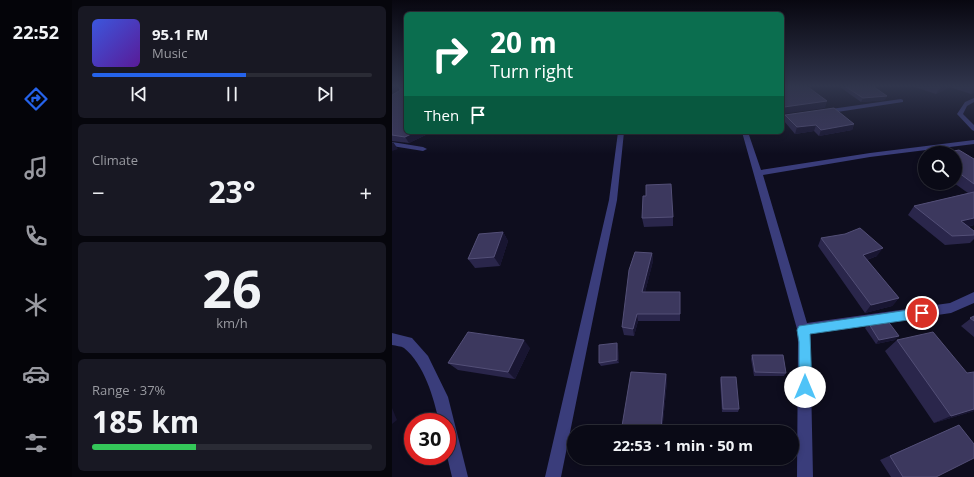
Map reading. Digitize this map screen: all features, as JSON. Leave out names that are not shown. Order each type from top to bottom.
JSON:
[{"type":"street","points":[[817,113],[843,109]]},
{"type":"street","points":[[962,109],[960,114],[974,129]]},
{"type":"street","points":[[784,118],[803,115]]},
{"type":"street","points":[[553,477],[613,200],[621,134]]},
{"type":"street","points":[[746,134],[803,330],[805,342],[805,477]]},
{"type":"street","points":[[758,173],[870,155],[974,142]]},
{"type":"street","points":[[392,144],[423,149]]},
{"type":"street","points":[[803,330],[951,308],[974,297]]},
{"type":"street","points":[[392,339],[407,342],[423,361],[441,397],[460,477]]},
{"type":"building","points":[[392,109],[404,109],[404,134],[411,134],[405,137],[392,135]]},
{"type":"building","points":[[836,109],[854,124],[821,130],[816,125],[797,127],[785,115]]},
{"type":"building","points":[[962,152],[974,159],[974,184],[962,175]]},
{"type":"building","points":[[671,184],[673,217],[642,218],[643,196],[646,196],[646,185]]},
{"type":"building","points":[[974,192],[974,218],[961,221],[974,231],[974,235],[952,236],[914,206]]},
{"type":"building","points":[[860,228],[883,248],[863,255],[899,298],[871,305],[821,238],[845,234]]},
{"type":"building","points":[[503,232],[494,257],[468,259],[479,234]]},
{"type":"building","points":[[635,252],[652,253],[642,292],[680,292],[680,314],[637,314],[633,329],[622,327],[629,270]]},
{"type":"building","points":[[887,320],[899,336],[879,340],[869,324]]},
{"type":"building","points":[[468,332],[524,340],[508,372],[448,363]]},
{"type":"building","points":[[933,332],[967,373],[974,372],[974,409],[951,416],[897,340]]},
{"type":"building","points":[[617,343],[617,360],[599,363],[599,345]]},
{"type":"building","points":[[752,355],[783,355],[786,373],[755,372]]},
{"type":"building","points":[[631,372],[666,374],[661,425],[622,425]]},
{"type":"building","points":[[721,377],[736,377],[739,409],[723,409]]},
{"type":"building","points":[[959,425],[974,444],[974,458],[936,477],[903,477],[890,456]]},
{"type":"route","points":[[805,387],[805,342],[803,330],[922,313]]}]
